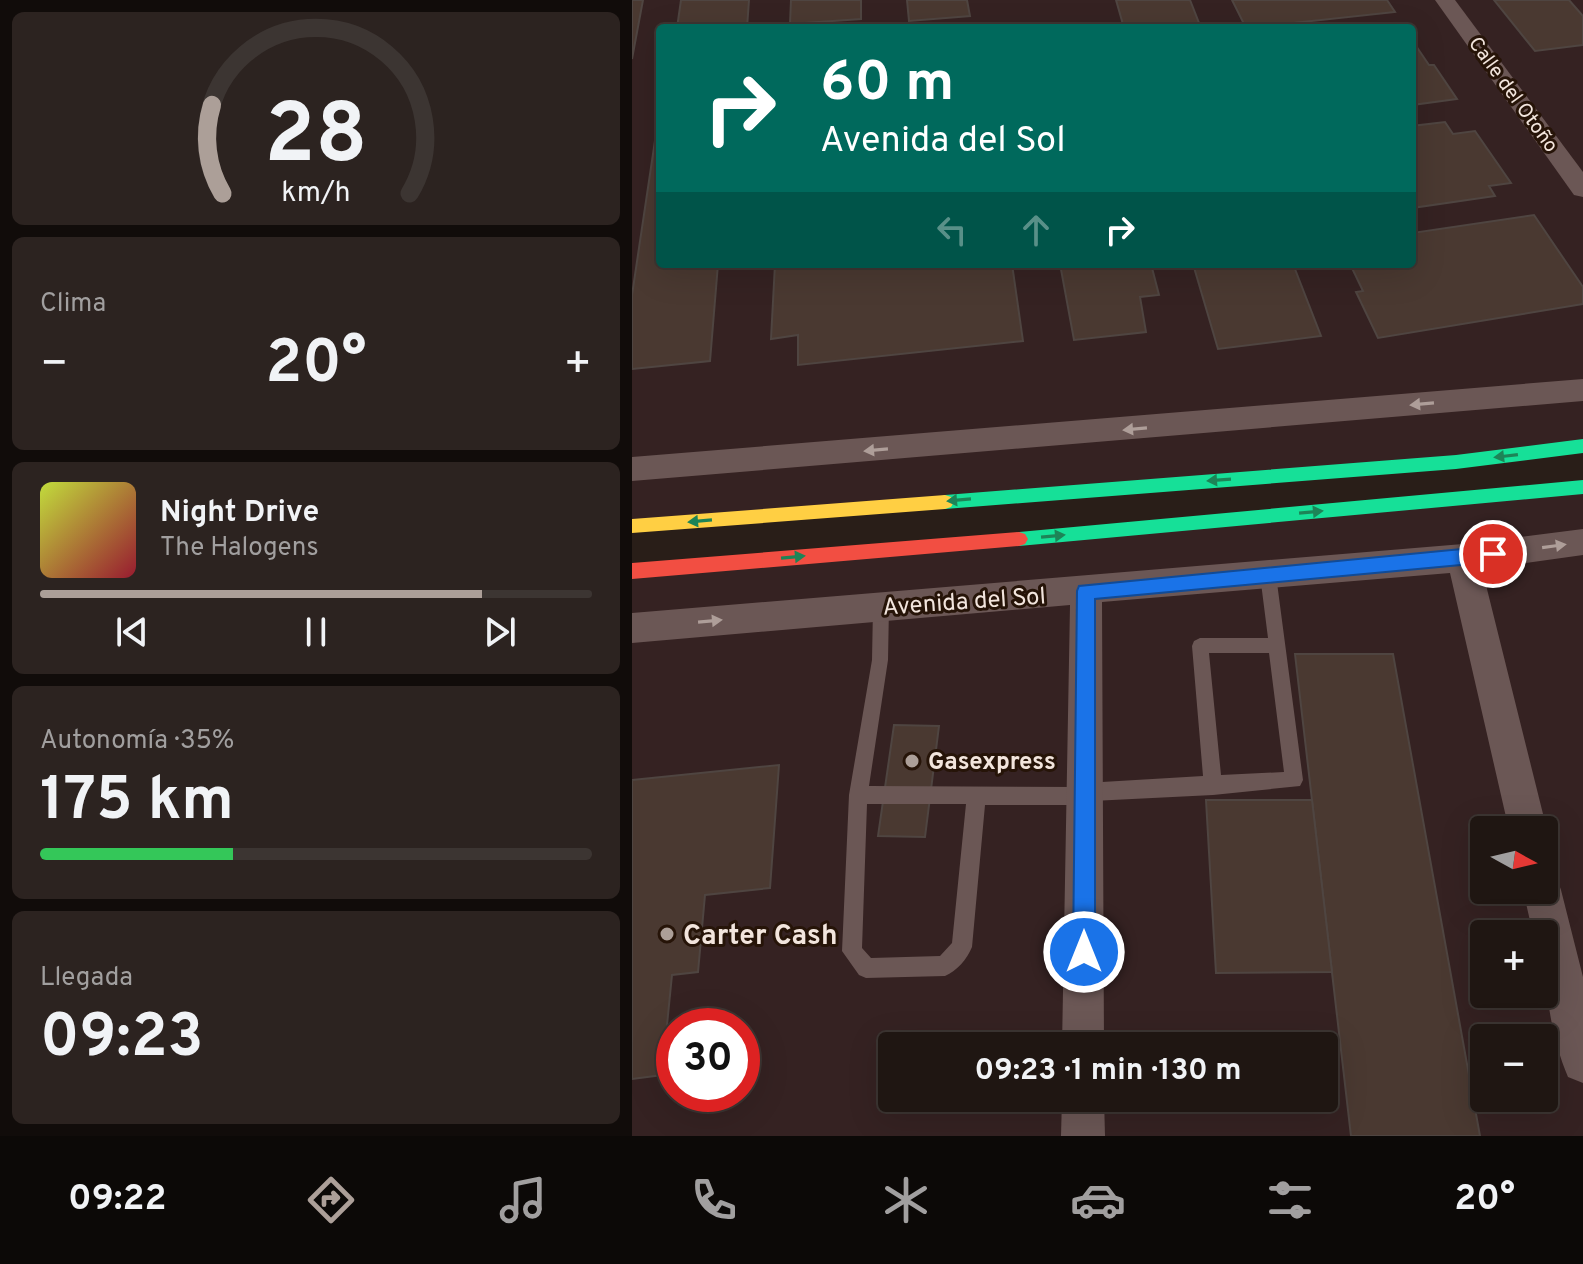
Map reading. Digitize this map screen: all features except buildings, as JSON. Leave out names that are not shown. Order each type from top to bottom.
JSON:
[{"type":"main road","points":[[632,526],[1456,462],[1583,446]]},
{"type":"main road","points":[[632,571],[1069,535],[1583,487]]},
{"type":"street","name":"Calle del Otoño","points":[[1445,0],[1583,189]]},
{"type":"street","points":[[632,469],[1583,390]]},
{"type":"street","name":"Avenida del Sol","points":[[632,628],[1463,558],[1583,542]]},
{"type":"street","points":[[1463,558],[1525,816]]},
{"type":"street","points":[[1083,1032],[1086,591]]},
{"type":"street","points":[[1545,904],[1583,1062]]},
{"type":"street","points":[[1083,1112],[1083,1136]]},
{"type":"lane","points":[[858,795],[976,797],[1085,794],[1294,780],[1268,575]]},
{"type":"lane","points":[[881,607],[880,660],[858,795],[852,951],[866,968],[945,966],[962,947],[976,797]]},
{"type":"lane","points":[[1213,786],[1200,646],[1278,645]]},
{"type":"shaded area","points":[[632,0],[1583,0],[1583,446],[632,526]]},
{"type":"shaded area","points":[[1583,487],[1583,1136],[632,1136],[632,571]]},
{"type":"traffic: fast","points":[[945,502],[1456,462],[1583,446]]},
{"type":"traffic: fast","points":[[1019,539],[1583,487]]},
{"type":"traffic: slow","points":[[632,526],[945,502]]},
{"type":"traffic: jam","points":[[632,571],[1019,539]]},
{"type":"place","name":"Gasexpress","points":[[912,761]]},
{"type":"place","name":"Carter Cash","points":[[667,934]]},
{"type":"route","points":[[1084,952],[1086,591],[1493,554]]}]
